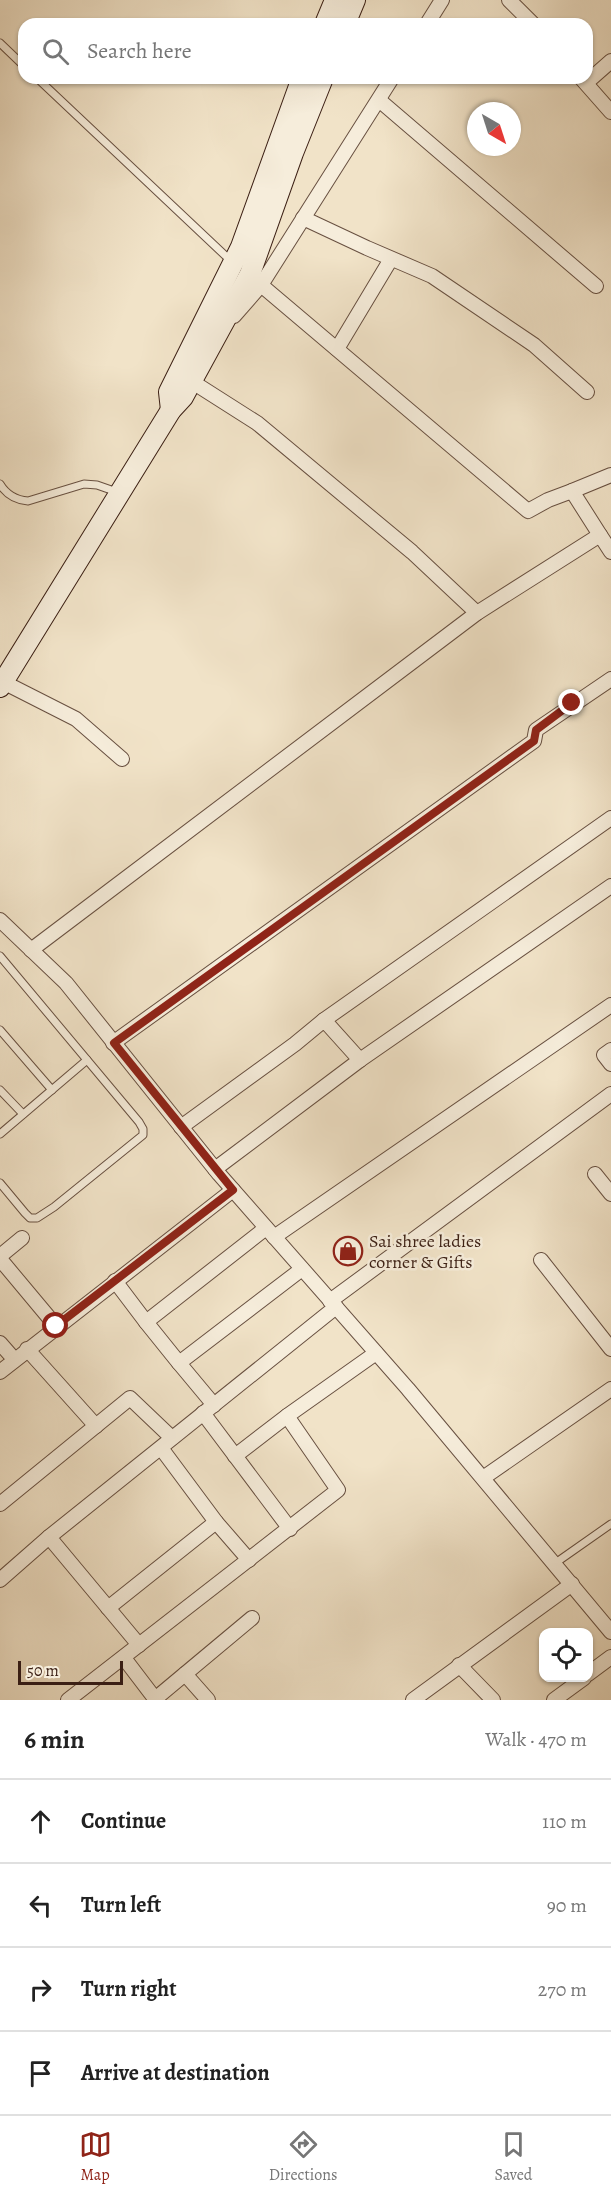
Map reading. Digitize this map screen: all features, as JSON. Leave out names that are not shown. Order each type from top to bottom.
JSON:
[{"type":"street","points":[[328,18],[335,0]]},
{"type":"street","points":[[348,18],[355,0]]},
{"type":"street","points":[[431,18],[442,0]]},
{"type":"street","points":[[509,0],[528,18]]},
{"type":"street","points":[[593,74],[611,61]]},
{"type":"street","points":[[171,410],[169,392],[234,264],[300,84]]},
{"type":"street","points":[[122,759],[76,719],[2,684],[171,410],[183,397],[250,274],[293,153],[321,84]]},
{"type":"street","points":[[216,335],[261,285],[388,84]]},
{"type":"street","points":[[586,84],[611,112]]},
{"type":"street","points":[[379,100],[596,286]]},
{"type":"street","points":[[303,218],[432,276],[534,345],[587,392]]},
{"type":"street","points":[[337,350],[391,259]]},
{"type":"street","points":[[261,285],[528,511],[548,500],[611,475]]},
{"type":"street","points":[[191,381],[257,423],[412,552],[477,613]]},
{"type":"street","points":[[572,491],[611,552]]},
{"type":"street","points":[[31,950],[477,613],[600,535]]},
{"type":"street","points":[[114,1043],[534,741],[536,730],[611,679]]},
{"type":"street","points":[[181,1126],[295,1044],[324,1020],[611,818]]},
{"type":"street","points":[[215,1169],[360,1060],[611,886]]},
{"type":"street","points":[[0,920],[66,983],[215,1169],[376,1353],[554,1564],[606,1617],[611,1632]]},
{"type":"street","points":[[146,1322],[270,1232],[611,1005]]},
{"type":"street","points":[[324,1020],[360,1060]]},
{"type":"street","points":[[611,1050],[604,1055],[611,1064]]},
{"type":"street","points":[[0,1581],[49,1537],[209,1409],[333,1304],[611,1094]]},
{"type":"street","points":[[595,1174],[611,1194]]},
{"type":"street","points":[[0,1372],[233,1190]]},
{"type":"street","points":[[22,1238],[0,1257],[56,1326]]},
{"type":"street","points":[[542,1260],[611,1349]]},
{"type":"street","points":[[179,1363],[302,1269]]},
{"type":"street","points":[[116,1281],[179,1363],[209,1409],[235,1456],[290,1529]]},
{"type":"street","points":[[0,1343],[14,1359]]},
{"type":"street","points":[[27,1349],[96,1426]]},
{"type":"street","points":[[235,1456],[376,1353]]},
{"type":"street","points":[[483,1478],[611,1389]]},
{"type":"street","points":[[0,1504],[130,1398],[172,1438]]},
{"type":"street","points":[[68,1700],[338,1490],[287,1416]]},
{"type":"street","points":[[161,1448],[216,1522],[249,1560]]},
{"type":"street","points":[[108,1608],[216,1522]]},
{"type":"street","points":[[49,1537],[139,1646]]},
{"type":"street","points":[[413,1700],[572,1584]]},
{"type":"street","points":[[124,1658],[156,1700],[252,1617]]},
{"type":"street","points":[[593,1670],[611,1657]]},
{"type":"street","points":[[459,1665],[492,1700]]},
{"type":"street","points":[[185,1674],[208,1700]]},
{"type":"street","points":[[554,1700],[577,1682]]},
{"type":"lane","points":[[0,43],[18,60]]},
{"type":"lane","points":[[43,84],[234,264]]},
{"type":"lane","points":[[0,484],[9,494],[19,500],[28,501],[84,484],[97,485],[119,493]]},
{"type":"lane","points":[[0,956],[143,1129],[143,1135],[71,1194],[37,1218],[30,1218],[0,1183]]},
{"type":"lane","points":[[0,1030],[52,1090]]},
{"type":"lane","points":[[0,1134],[87,1060]]},
{"type":"lane","points":[[0,1090],[23,1114]]},
{"type":"lane","points":[[554,1564],[611,1524]]},
{"type":"place","name":"Sai shree ladies corner & Gifts","points":[[348,1251]]},
{"type":"route","points":[[56,1326],[233,1190],[114,1043],[534,741],[536,730],[572,703]]}]
